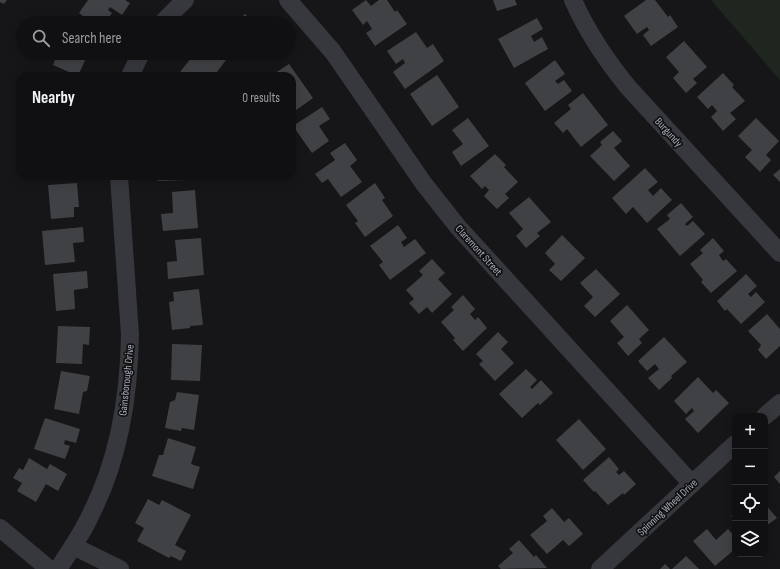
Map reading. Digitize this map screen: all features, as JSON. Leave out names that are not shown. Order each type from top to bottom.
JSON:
[{"type":"street","points":[[169,16],[185,0]]},
{"type":"street","name":"Claremont Street","points":[[288,0],[333,52],[424,184],[458,227],[692,484]]},
{"type":"street","name":"Burgundy","points":[[573,0],[595,43],[608,63],[780,254]]},
{"type":"street","points":[[132,72],[138,60]]},
{"type":"street","name":"Gainsborough Drive","points":[[58,569],[91,515],[110,468],[127,396],[130,361],[130,335],[119,180]]},
{"type":"street","points":[[768,413],[780,403]]},
{"type":"street","name":"Spinning Wheel Drive","points":[[600,569],[732,447]]},
{"type":"street","points":[[0,528],[50,569]]},
{"type":"street","points":[[73,546],[120,569]]},
{"type":"shaded area","points":[[711,0],[780,0],[780,80]]},
{"type":"building","points":[[0,0],[7,0],[4,4],[0,2]]},
{"type":"building","points":[[88,0],[125,0],[130,3],[122,15],[110,7],[108,10],[112,13],[110,16],[83,16],[79,13]]},
{"type":"building","points":[[366,0],[371,6],[379,0],[387,0],[395,12],[397,10],[407,24],[375,46],[366,33],[372,29],[367,21],[363,25],[352,10]]},
{"type":"building","points":[[493,0],[515,0],[517,5],[497,11]]},
{"type":"building","points":[[646,0],[655,0],[668,17],[670,15],[678,27],[651,46],[643,35],[649,30],[647,27],[637,34],[624,16]]},
{"type":"building","points":[[537,18],[543,29],[531,36],[534,42],[542,37],[548,49],[514,68],[498,39]]},
{"type":"building","points":[[416,32],[427,48],[433,44],[444,61],[405,89],[393,72],[405,63],[403,59],[396,64],[387,51]]},
{"type":"building","points":[[684,41],[707,67],[693,79],[697,83],[686,93],[673,78],[679,72],[666,57]]},
{"type":"building","points":[[55,60],[85,60],[80,72],[69,72],[53,65]]},
{"type":"building","points":[[189,60],[226,60],[217,72],[180,72]]},
{"type":"building","points":[[555,60],[565,74],[555,81],[558,84],[564,80],[572,91],[545,111],[525,83]]},
{"type":"building","points":[[289,64],[295,72],[277,72]]},
{"type":"building","points":[[723,73],[734,85],[732,87],[745,101],[730,113],[736,119],[723,131],[711,117],[717,111],[712,105],[708,109],[697,97]]},
{"type":"building","points":[[296,74],[313,98],[296,110]]},
{"type":"building","points":[[437,75],[459,107],[432,126],[410,94]]},
{"type":"building","points":[[583,93],[608,125],[581,147],[567,129],[563,133],[554,123],[571,109],[568,105]]},
{"type":"building","points":[[322,107],[330,119],[319,126],[329,141],[312,153],[296,130],[296,124]]},
{"type":"building","points":[[468,118],[489,146],[461,166],[452,152],[463,144],[452,130]]},
{"type":"building","points":[[756,118],[779,141],[766,155],[771,160],[760,172],[745,157],[752,150],[738,136]]},
{"type":"building","points":[[613,131],[622,141],[614,148],[630,166],[614,181],[590,156],[602,145],[600,142]]},
{"type":"building","points":[[345,143],[357,160],[350,166],[362,182],[341,197],[328,179],[322,183],[315,174],[335,160],[330,153]]},
{"type":"building","points":[[495,154],[506,165],[504,167],[518,182],[505,194],[509,198],[497,209],[484,196],[489,190],[485,186],[482,189],[470,176]]},
{"type":"building","points":[[645,168],[658,182],[648,190],[653,196],[661,188],[672,200],[647,223],[633,207],[626,214],[612,198]]},
{"type":"building","points":[[780,169],[780,182],[773,175]]},
{"type":"building","points":[[158,180],[189,180],[158,181]]},
{"type":"building","points":[[77,183],[79,207],[74,207],[74,217],[51,219],[48,185]]},
{"type":"building","points":[[375,183],[385,198],[382,200],[393,216],[365,237],[355,223],[358,221],[346,205]]},
{"type":"building","points":[[195,190],[198,228],[163,231],[161,214],[173,213],[172,192]]},
{"type":"building","points":[[529,197],[551,222],[537,233],[540,236],[526,248],[516,236],[523,229],[509,213]]},
{"type":"building","points":[[681,203],[693,217],[685,224],[687,226],[693,221],[705,234],[680,256],[657,229],[670,219],[667,215]]},
{"type":"building","points":[[398,225],[407,238],[401,242],[404,247],[415,239],[426,253],[390,280],[379,265],[383,262],[370,246]]},
{"type":"building","points":[[83,227],[84,242],[73,243],[75,262],[45,265],[42,231]]},
{"type":"building","points":[[562,235],[585,258],[561,281],[549,270],[555,264],[545,253]]},
{"type":"building","points":[[201,238],[204,275],[168,279],[167,262],[177,261],[175,240]]},
{"type":"building","points":[[713,238],[724,251],[719,255],[723,261],[726,259],[737,271],[711,293],[701,282],[703,280],[690,264],[703,253],[700,250]]},
{"type":"building","points":[[432,259],[445,273],[438,279],[452,294],[432,313],[427,307],[419,314],[409,303],[414,299],[406,290],[423,275],[419,271]]},
{"type":"building","points":[[596,269],[620,294],[595,317],[584,306],[593,297],[580,283]]},
{"type":"building","points":[[87,271],[88,288],[74,290],[75,309],[56,311],[53,274]]},
{"type":"building","points":[[746,274],[757,286],[748,294],[751,297],[756,292],[765,302],[741,324],[727,309],[725,311],[717,301]]},
{"type":"building","points":[[199,289],[203,325],[172,330],[169,302],[174,301],[173,292]]},
{"type":"building","points":[[463,295],[475,309],[470,314],[475,320],[478,317],[487,328],[463,351],[453,340],[455,338],[441,322],[454,310],[451,307]]},
{"type":"building","points":[[627,305],[649,330],[639,339],[642,343],[628,356],[617,343],[624,337],[610,321]]},
{"type":"building","points":[[767,314],[780,329],[780,346],[766,359],[758,350],[761,345],[748,331]]},
{"type":"building","points":[[58,326],[90,327],[89,345],[83,344],[82,364],[56,363]]},
{"type":"building","points":[[498,332],[508,342],[501,349],[514,363],[495,381],[479,364],[483,361],[476,354]]},
{"type":"building","points":[[664,337],[687,362],[671,376],[672,378],[659,390],[648,378],[659,369],[655,364],[647,371],[638,361]]},
{"type":"building","points":[[172,344],[202,345],[200,381],[171,380]]},
{"type":"building","points":[[526,369],[537,380],[530,387],[532,389],[541,380],[553,393],[540,405],[538,403],[522,418],[499,394]]},
{"type":"building","points":[[61,371],[90,376],[87,391],[83,392],[79,414],[54,409]]},
{"type":"building","points":[[698,377],[713,393],[716,390],[729,403],[698,433],[685,419],[694,411],[692,408],[686,414],[674,401]]},
{"type":"building","points":[[177,392],[199,395],[194,430],[182,428],[181,431],[165,428],[170,402],[175,400]]},
{"type":"building","points":[[45,418],[80,429],[76,443],[65,440],[64,444],[70,446],[65,459],[34,449]]},
{"type":"building","points":[[579,419],[606,449],[583,470],[556,440]]},
{"type":"building","points":[[168,438],[196,447],[191,464],[200,467],[193,489],[152,476],[159,455],[163,455]]},
{"type":"building","points":[[609,457],[619,469],[616,472],[619,475],[624,471],[636,484],[624,495],[623,493],[608,505],[583,480]]},
{"type":"building","points":[[29,458],[47,469],[50,464],[67,474],[58,491],[46,484],[36,502],[17,491],[22,483],[13,478],[19,468],[23,470]]},
{"type":"building","points":[[780,471],[780,484],[774,477]]},
{"type":"building","points":[[148,499],[159,505],[162,500],[191,515],[175,545],[186,551],[181,561],[171,556],[169,558],[137,541],[144,528],[135,523]]},
{"type":"building","points":[[552,508],[564,522],[569,518],[583,534],[569,546],[563,540],[547,554],[530,535],[547,521],[543,516]]},
{"type":"building","points":[[768,508],[777,518],[768,525]]},
{"type":"building","points":[[707,529],[716,540],[728,529],[732,534],[732,552],[715,566],[693,541]]},
{"type":"building","points":[[519,540],[534,557],[536,555],[547,568],[501,569],[498,566],[513,553],[509,549]]},
{"type":"building","points":[[686,556],[699,569],[672,569]]},
{"type":"building","points":[[665,564],[670,569],[660,569]]}]
